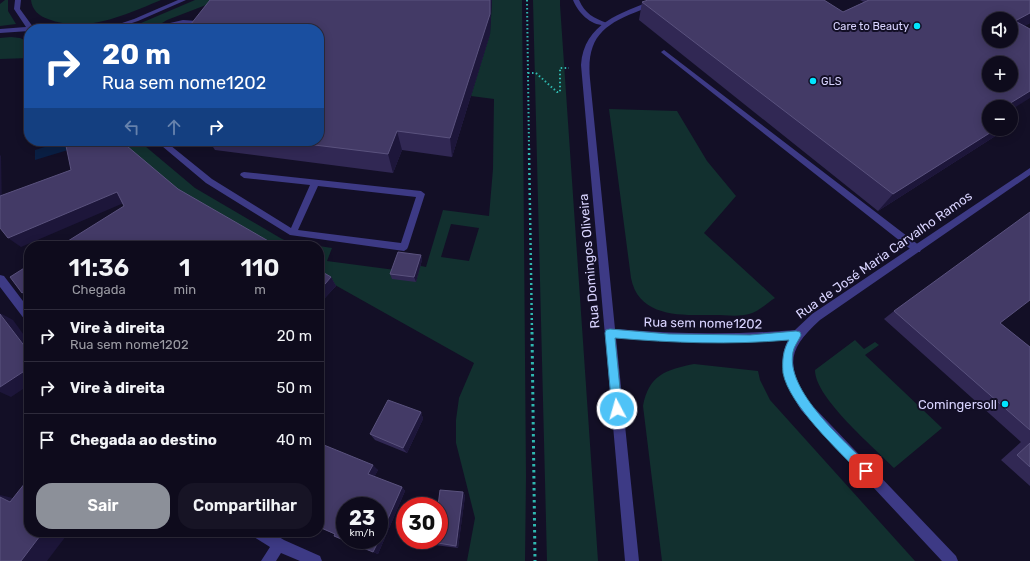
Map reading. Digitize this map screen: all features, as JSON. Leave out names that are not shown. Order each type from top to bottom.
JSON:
[{"type":"street","name":"Rua Domingos Oliveira","points":[[632,561],[585,68],[587,53],[592,40],[605,24],[660,0]]},
{"type":"street","name":"Rua de José Maria Carvalho Ramos","points":[[951,561],[806,406],[794,388],[788,373],[788,351],[796,335],[816,317],[1030,171]]},
{"type":"street","points":[[0,279],[24,310]]},
{"type":"street","name":"Rua sem nome1202","points":[[610,333],[669,338],[750,339],[796,335]]},
{"type":"street","points":[[267,537],[279,545],[315,561]]},
{"type":"street","points":[[268,561],[279,545]]},
{"type":"lane","points":[[18,0],[17,9],[20,16],[27,24]]},
{"type":"lane","points":[[123,24],[183,0]]},
{"type":"lane","points":[[576,0],[580,12],[584,16],[605,24]]},
{"type":"lane","points":[[172,24],[186,21],[195,22],[196,24]]},
{"type":"lane","points":[[0,31],[24,30]]},
{"type":"lane","points":[[664,52],[917,249]]},
{"type":"lane","points":[[166,146],[209,181],[293,233],[404,246],[421,194],[244,175]]},
{"type":"lane","points":[[293,233],[315,183]]},
{"type":"path","points":[[527,0],[536,561]]},
{"type":"path","points":[[528,73],[536,73],[557,92],[560,92],[560,68],[569,68]]},
{"type":"green space","points":[[5,0],[8,0],[8,11],[16,24],[0,26],[0,4]]},
{"type":"green space","points":[[31,0],[161,0],[106,20],[77,24],[62,23],[42,16],[34,10]]},
{"type":"green space","points":[[195,0],[219,0],[160,24],[139,24]]},
{"type":"green space","points":[[492,0],[522,0],[526,476],[525,561],[467,561],[475,518],[456,443],[456,420],[459,398],[474,363],[324,279],[324,247],[332,248],[327,261],[395,270],[421,266],[426,267],[443,210],[489,216],[493,169],[494,99],[471,96],[490,34]],"holes":[[[451,224],[479,228],[469,261],[441,257]]]},
{"type":"green space","points":[[533,0],[560,0],[598,561],[547,561]]},
{"type":"green space","points":[[11,37],[24,40],[24,58],[0,59],[0,38]]},
{"type":"green space","points":[[609,109],[677,111],[707,161],[736,196],[704,233],[775,298],[752,313],[736,316],[690,315],[664,312],[653,308],[643,301],[636,291],[631,278]]},
{"type":"green space","points":[[124,146],[145,146],[195,188],[287,241],[258,241],[186,199]]},
{"type":"green space","points":[[855,340],[864,349],[875,342],[879,345],[865,355],[942,428],[894,468],[847,422],[825,394],[818,381],[815,370]]},
{"type":"green space","points":[[694,364],[758,371],[760,380],[770,400],[915,561],[662,561],[643,406],[649,387],[660,376],[675,369]]},
{"type":"water","points":[[48,146],[68,146],[68,150],[35,160],[35,150]]},
{"type":"building","points":[[210,0],[490,0],[490,14],[450,138],[397,131],[388,154],[323,146],[324,146],[324,24],[191,24]]},
{"type":"building","name":"GLS","points":[[648,0],[824,0],[843,12],[869,0],[1030,0],[1030,13],[1018,19],[1018,12],[982,12],[982,48],[1018,48],[1018,23],[1030,29],[1030,91],[1015,100],[982,100],[982,136],[985,136],[893,194],[642,2]]},
{"type":"building","points":[[66,146],[127,146],[178,189],[268,241],[68,241],[124,206],[117,192],[8,238],[0,228],[0,196],[71,170]]},
{"type":"building","points":[[1030,212],[1030,300],[1000,323],[1030,347],[1030,430],[894,311]]},
{"type":"building","points":[[398,252],[421,255],[414,277],[390,274]]},
{"type":"building","points":[[24,268],[24,292],[22,293],[10,277]]},
{"type":"building","points":[[324,273],[331,277],[324,285]]},
{"type":"building","points":[[0,314],[24,345],[24,371],[0,387]]},
{"type":"building","points":[[388,400],[421,412],[403,448],[370,434]]},
{"type":"building","points":[[1030,443],[1030,467],[1017,455]]},
{"type":"building","points":[[324,445],[373,465],[368,474],[402,487],[398,497],[396,497],[396,501],[388,519],[388,497],[336,497],[336,537],[334,536],[335,534],[324,529]]},
{"type":"building","points":[[24,484],[24,537],[39,537],[21,561],[0,561],[0,497],[10,502]]},
{"type":"building","points":[[440,490],[463,492],[456,546],[448,545],[448,497],[439,497]]},
{"type":"building","points":[[366,549],[374,549],[373,552]]},
{"type":"place","name":"Care to Beauty","points":[[917,26]]},
{"type":"place","name":"GLS","points":[[813,81]]},
{"type":"place","name":"Comingersoll","points":[[1005,404]]},
{"type":"route","points":[[617,409],[610,333],[669,338],[750,339],[796,335],[788,351],[788,373],[794,388],[806,406],[823,426],[866,471]]}]
